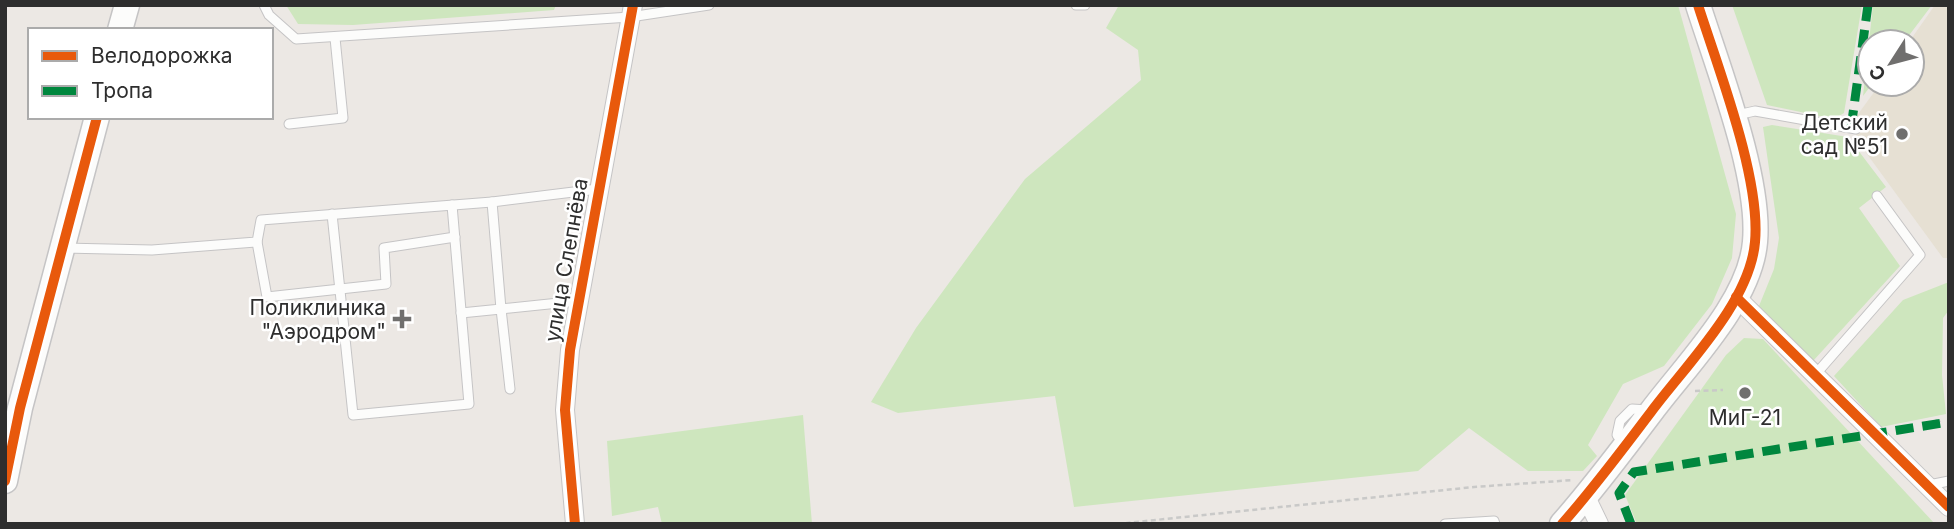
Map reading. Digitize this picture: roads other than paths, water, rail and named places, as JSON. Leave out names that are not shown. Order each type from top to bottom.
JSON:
[{"type":"street","points":[[121,28],[127,5]]},
{"type":"street","points":[[1562,524],[1625,447],[1736,297],[1755,242],[1751,197],[1733,116],[1698,5]]},
{"type":"street","name":"улица Слепнёва","points":[[575,524],[565,410],[578,301],[631,11]]},
{"type":"street","points":[[5,481],[16,407],[96,119]]},
{"type":"street","points":[[1736,297],[1949,507]]},
{"type":"street","points":[[1586,497],[1599,524]]},
{"type":"lane","points":[[264,5],[269,15],[296,40],[709,5]]},
{"type":"lane","points":[[1076,5],[1085,5]]},
{"type":"lane","points":[[289,124],[343,118],[335,38]]},
{"type":"lane","points":[[1733,116],[1755,111],[1856,129]]},
{"type":"lane","points":[[455,237],[384,248],[387,284],[267,297],[257,242],[261,220],[492,202],[598,189]]},
{"type":"lane","points":[[1815,375],[1920,255],[1877,196]]},
{"type":"lane","points":[[492,202],[510,389]]},
{"type":"lane","points":[[332,214],[353,415],[469,404],[452,205]]},
{"type":"lane","points":[[62,247],[152,250],[257,242]]},
{"type":"lane","points":[[461,313],[578,301]]},
{"type":"lane","points":[[1927,485],[1949,481]]},
{"type":"lane","points":[[1445,524],[1494,521],[1495,524]]},
{"type":"place","name":"Детский сад №51","points":[[1902,134]]},
{"type":"place","name":"Поликлиника \"Аэродром\"","points":[[402,319]]},
{"type":"place","name":"МиГ-21","points":[[1745,393]]}]
